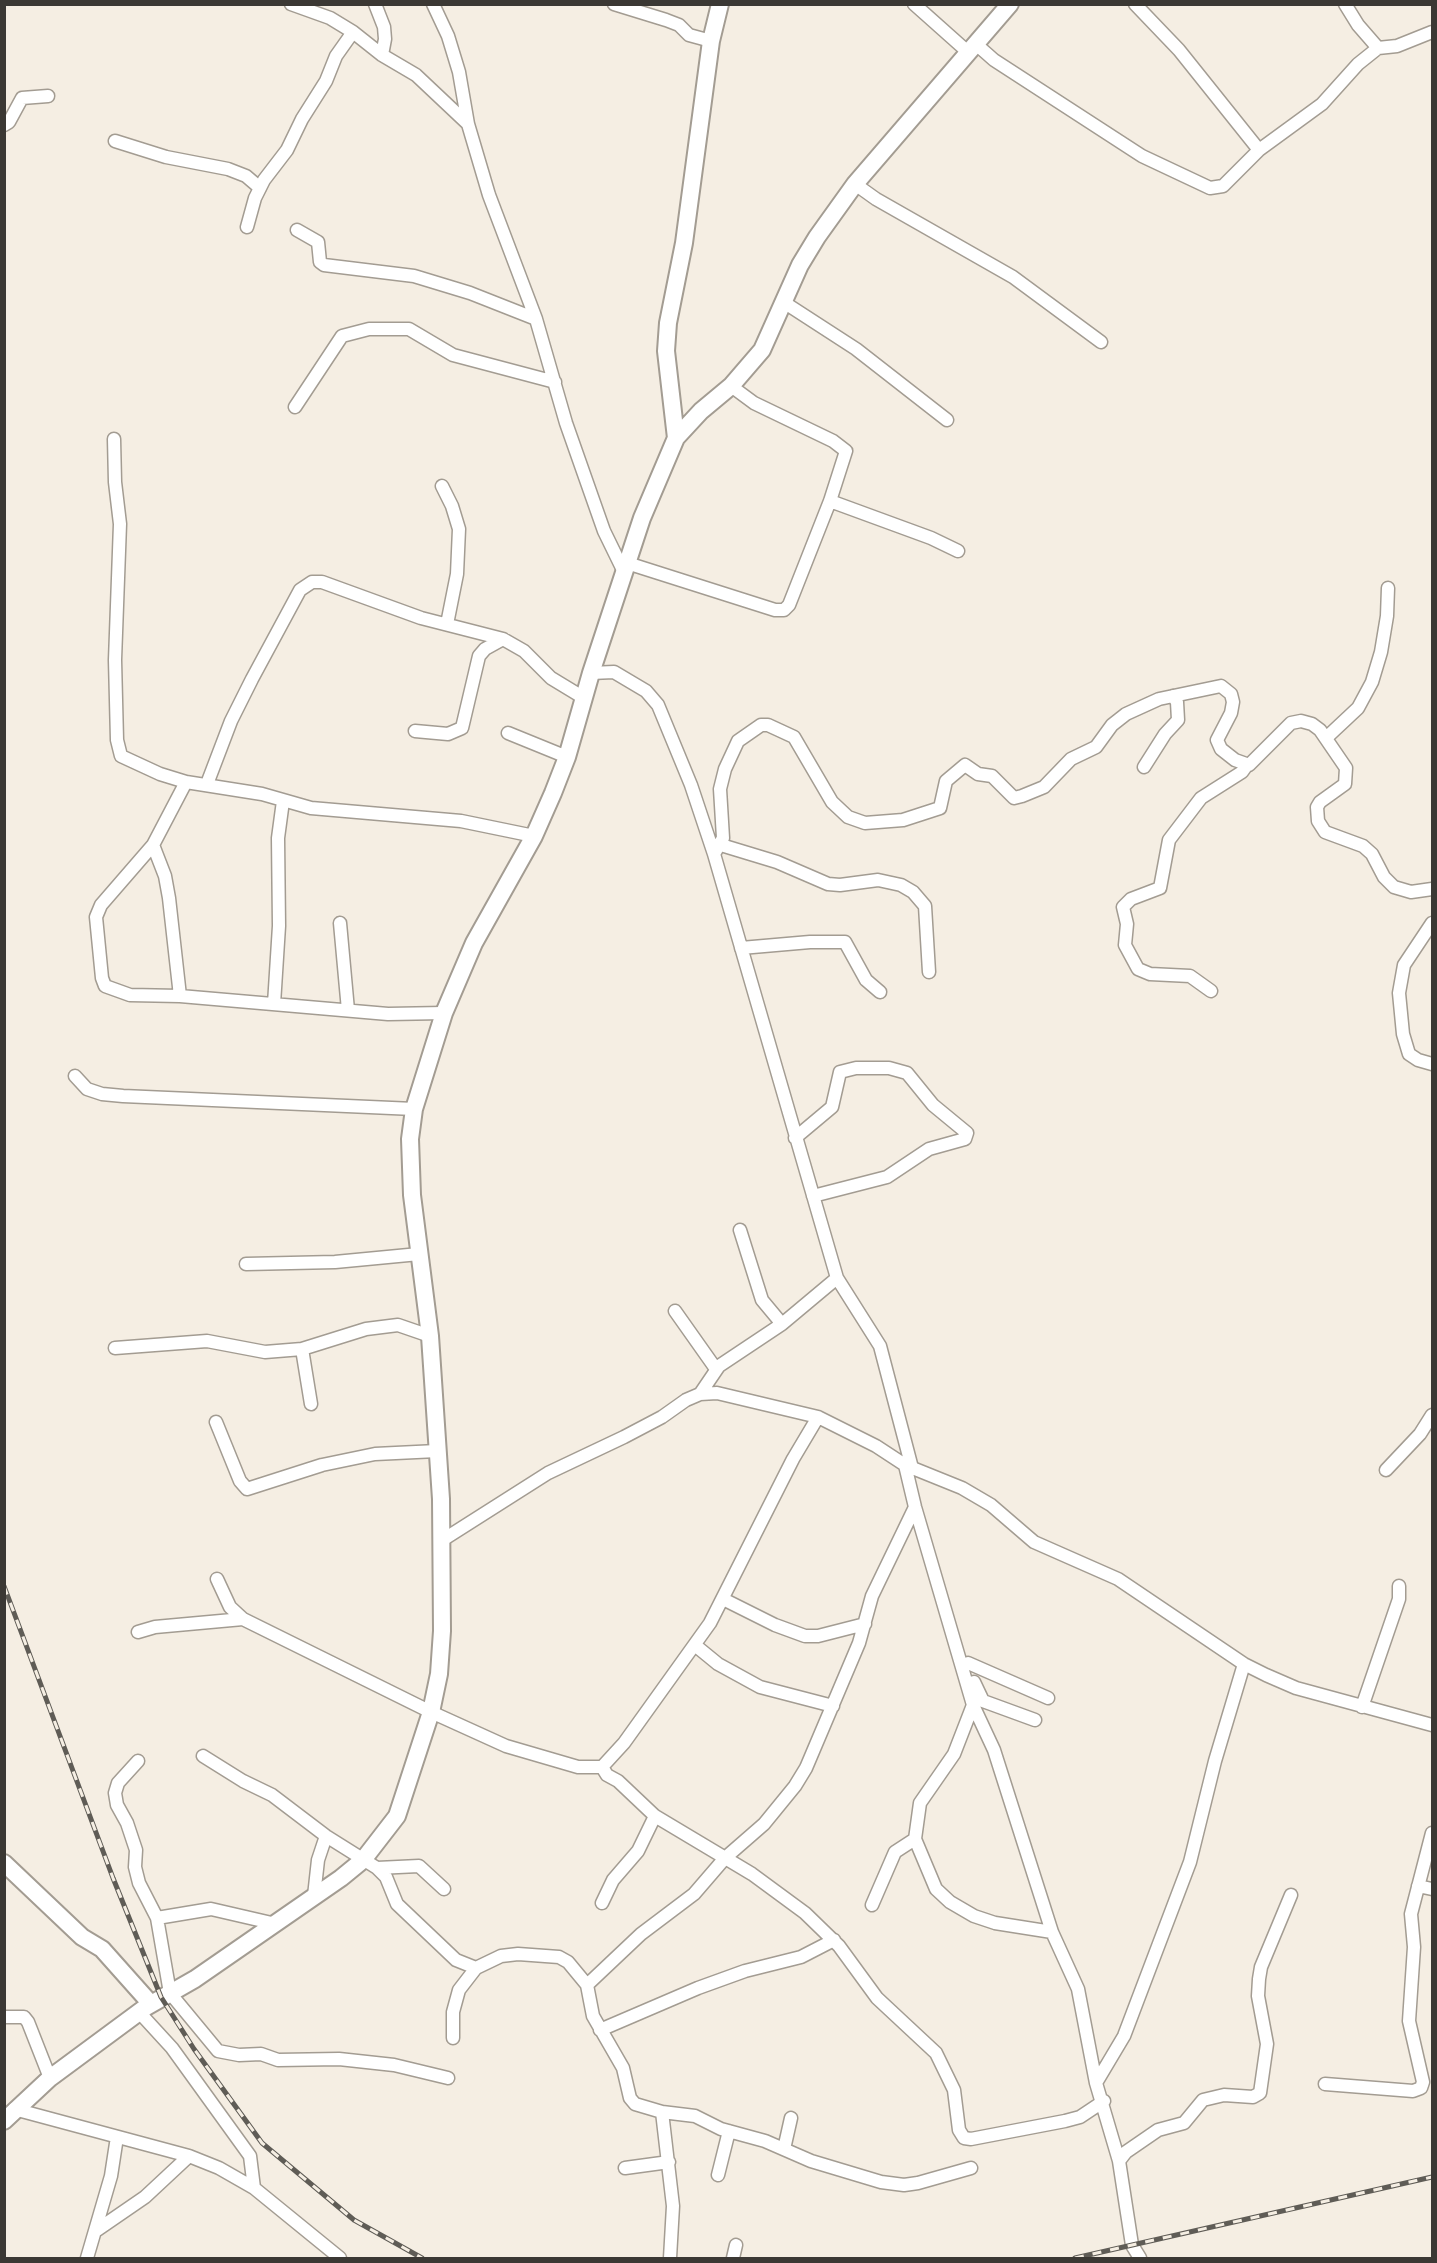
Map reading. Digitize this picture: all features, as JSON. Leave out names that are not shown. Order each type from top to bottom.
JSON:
[{"type":"main road","points":[[676,438],[666,351],[668,323],[684,243],[711,40],[720,4]]},
{"type":"main road","points":[[9,2115],[50,2078],[145,2008],[276,1924],[314,1896],[370,1864],[397,1815],[431,1712],[439,1674],[442,1631],[441,1541],[430,1336],[412,1195],[411,1139],[414,1110],[444,1013],[474,943],[534,836],[567,757],[591,673],[626,568],[658,477],[676,438],[731,386],[762,351],[800,265],[817,237],[855,184],[1010,4]]},
{"type":"main road","points":[[4,1863],[82,1937],[102,1949],[145,2008]]},
{"type":"street","points":[[291,4],[330,18],[353,32],[382,55],[416,75],[468,124]]},
{"type":"street","points":[[375,4],[386,39],[382,55]]},
{"type":"street","points":[[433,4],[448,36],[459,72],[468,124],[489,195],[536,319],[566,423],[604,531],[626,568],[775,610],[784,610],[802,576],[846,456],[843,447],[754,403],[731,386]]},
{"type":"street","points":[[614,4],[666,20],[679,25],[689,35],[711,40]]},
{"type":"street","points":[[914,4],[973,49],[994,60],[1142,156],[1210,188],[1223,186],[1259,150],[1322,105],[1358,64],[1378,48],[1397,46],[1432,33]]},
{"type":"street","points":[[1135,4],[1179,50],[1259,150]]},
{"type":"street","points":[[1346,4],[1358,25],[1378,48]]},
{"type":"street","points":[[247,227],[260,188],[288,150],[302,119],[326,81],[336,56],[353,32]]},
{"type":"street","points":[[4,125],[9,122],[22,98],[48,96]]},
{"type":"street","points":[[115,141],[166,157],[228,169],[246,176],[260,188]]},
{"type":"street","points":[[855,184],[876,199],[1013,277],[1101,342]]},
{"type":"street","points":[[297,230],[318,242],[320,262],[324,265],[414,276],[470,293],[536,319]]},
{"type":"street","points":[[785,303],[856,349],[947,420]]},
{"type":"street","points":[[295,407],[342,336],[369,329],[409,329],[453,355],[555,382]]},
{"type":"street","points":[[114,440],[115,482],[120,524],[115,660],[118,749],[121,756],[186,782],[262,794],[283,801],[343,812],[461,821],[534,836]]},
{"type":"street","points":[[441,486],[452,506],[459,529],[457,574],[447,624]]},
{"type":"street","points":[[830,501],[931,538],[958,551]]},
{"type":"street","points":[[207,784],[248,688],[305,584],[322,582],[422,618],[503,639],[524,651],[551,678],[584,698]]},
{"type":"street","points":[[1326,738],[1358,708],[1372,682],[1381,652],[1387,616],[1388,588]]},
{"type":"street","points":[[415,731],[448,734],[462,728],[479,656],[485,649],[503,639]]},
{"type":"street","points":[[591,673],[614,672],[629,679],[646,691],[658,705],[718,850],[741,948],[837,1278],[880,1346],[915,1507],[973,1705],[994,1750],[1052,1932],[1078,1989],[1096,2083],[1104,2101],[1119,2161],[1125,2213],[1132,2245],[1140,2259]]},
{"type":"street","points":[[718,850],[720,789],[725,769],[738,741],[762,725],[775,727],[794,736],[832,802],[848,817],[865,823],[903,820],[932,813],[940,808],[946,781],[965,765],[969,765],[978,774],[992,776],[1014,798],[1023,796],[1046,786],[1071,759],[1095,747],[1108,729],[1126,714],[1159,699],[1217,686],[1225,688],[1233,697],[1233,707],[1218,735],[1217,746],[1235,760],[1247,765]]},
{"type":"street","points":[[1144,767],[1165,734],[1178,720],[1177,702],[1173,696]]},
{"type":"street","points":[[1211,991],[1190,976],[1150,974],[1138,969],[1125,945],[1127,924],[1123,916],[1123,907],[1126,902],[1160,888],[1169,840],[1201,798],[1242,772],[1296,721],[1312,724],[1345,763],[1347,777],[1342,788],[1320,802],[1317,807],[1318,821],[1325,832],[1363,846],[1371,854],[1384,877],[1394,887],[1411,892],[1432,889]]},
{"type":"street","points":[[508,733],[567,757]]},
{"type":"street","points":[[186,782],[153,845],[101,905],[96,917],[102,978],[105,986],[130,995],[180,996],[388,1014],[444,1013]]},
{"type":"street","points":[[274,1004],[279,926],[278,838],[283,801]]},
{"type":"street","points":[[153,845],[165,876],[169,898],[180,996]]},
{"type":"street","points":[[718,850],[777,862],[828,884],[840,885],[878,880],[907,888],[921,898],[925,906],[929,972]]},
{"type":"street","points":[[1432,922],[1404,965],[1399,993],[1403,1034],[1409,1054],[1418,1060],[1432,1064]]},
{"type":"street","points":[[340,923],[348,1010]]},
{"type":"street","points":[[741,948],[810,942],[845,942],[866,980],[879,992]]},
{"type":"street","points":[[795,1138],[832,1107],[840,1072],[856,1068],[889,1068],[907,1073],[933,1104],[967,1133],[965,1139],[929,1149],[887,1177],[813,1196]]},
{"type":"street","points":[[75,1076],[87,1089],[102,1094],[414,1110]]},
{"type":"street","points":[[740,1230],[762,1300],[782,1324]]},
{"type":"street","points":[[246,1264],[335,1262],[419,1254]]},
{"type":"street","points":[[700,1394],[716,1369],[782,1324],[837,1278]]},
{"type":"street","points":[[675,1311],[716,1369]]},
{"type":"street","points":[[114,1348],[207,1341],[227,1343],[239,1350],[256,1352],[302,1348],[383,1326],[398,1325],[430,1336]]},
{"type":"street","points":[[302,1348],[311,1404]]},
{"type":"street","points":[[441,1541],[548,1473],[624,1437],[700,1394],[717,1393],[818,1418],[876,1446],[908,1467],[963,1488],[991,1505],[1034,1542],[1118,1580],[1244,1664],[1296,1688],[1432,1725]]},
{"type":"street","points":[[1386,1470],[1420,1434],[1432,1415]]},
{"type":"street","points":[[217,1579],[230,1607],[243,1618],[431,1712],[506,1746],[578,1767],[602,1767],[609,1762],[696,1646],[723,1599],[793,1459],[818,1418]]},
{"type":"street","points":[[216,1422],[240,1480],[247,1489],[301,1470],[375,1454],[437,1450]]},
{"type":"street","points":[[587,1985],[641,1934],[694,1894],[725,1858],[764,1824],[795,1786],[806,1768],[833,1706],[865,1624],[872,1596],[915,1507]]},
{"type":"street","points":[[1362,1707],[1399,1599],[1399,1586]]},
{"type":"street","points":[[723,1599],[775,1625],[805,1636],[818,1636],[865,1624]]},
{"type":"street","points":[[138,1632],[155,1627],[243,1618]]},
{"type":"street","points":[[954,1639],[959,1642],[978,1694],[983,1701],[1035,1720]]},
{"type":"street","points":[[696,1646],[718,1664],[760,1687],[833,1706]]},
{"type":"street","points":[[968,1663],[1048,1698]]},
{"type":"street","points":[[1096,2083],[1124,2036],[1190,1862],[1215,1761],[1244,1664]]},
{"type":"street","points":[[973,1705],[954,1754],[920,1803],[915,1839],[936,1889],[950,1902],[995,1923],[1052,1932]]},
{"type":"street","points":[[202,1756],[243,1781],[272,1795],[326,1836],[370,1864],[386,1877],[397,1904],[409,1916],[456,1960],[476,1968]]},
{"type":"street","points":[[138,1761],[118,1783],[115,1793],[136,1850],[135,1868],[139,1883],[157,1918],[170,1993],[208,2041],[218,2051],[224,2053],[261,2054],[278,2060],[339,2059],[394,2065],[448,2078]]},
{"type":"street","points":[[602,1767],[607,1775],[618,1781],[655,1816],[725,1858],[805,1913],[834,1940],[877,1998],[936,2053],[954,2090],[959,2130],[963,2138],[971,2139],[1065,2121],[1080,2117],[1104,2101]]},
{"type":"street","points":[[602,1903],[613,1880],[638,1851],[655,1816]]},
{"type":"street","points":[[1325,2084],[1413,2091],[1421,2088],[1423,2082],[1416,2058],[1409,2008],[1414,1947],[1411,1914],[1432,1833]]},
{"type":"street","points":[[314,1896],[318,1860],[326,1836]]},
{"type":"street","points":[[872,1905],[895,1852],[915,1839]]},
{"type":"street","points":[[370,1864],[420,1866],[444,1889]]},
{"type":"street","points":[[1418,1886],[1432,1888]]},
{"type":"street","points":[[1119,2161],[1126,2152],[1158,2130],[1184,2123],[1203,2100],[1224,2095],[1253,2097],[1260,2093],[1267,2044],[1258,1996],[1259,1979],[1261,1967],[1291,1895]]},
{"type":"street","points":[[157,1918],[211,1909],[276,1924]]},
{"type":"street","points":[[600,2030],[698,1988],[745,1971],[801,1957],[834,1940]]},
{"type":"street","points":[[453,2038],[453,2012],[459,1990],[476,1968],[501,1956],[559,1957],[568,1962],[587,1985],[593,2016],[623,2068],[632,2101],[662,2112],[695,2116],[811,2161],[880,2182],[904,2185],[937,2180],[970,2168]]},
{"type":"street","points":[[145,2008],[249,2156],[254,2188]]},
{"type":"street","points":[[4,2017],[24,2017],[28,2022],[50,2078]]},
{"type":"street","points":[[662,2112],[673,2206],[670,2259]]},
{"type":"street","points":[[9,2115],[117,2137],[189,2156],[219,2168],[254,2188],[340,2259]]},
{"type":"street","points":[[784,2149],[791,2118]]},
{"type":"street","points":[[718,2175],[729,2131]]},
{"type":"street","points":[[87,2259],[111,2176],[117,2137]]},
{"type":"street","points":[[97,2230],[145,2197],[189,2156]]},
{"type":"street","points":[[625,2168],[669,2162]]},
{"type":"street","points":[[733,2259],[736,2245]]},
{"type":"railway","points":[[4,1586],[113,1878],[161,1997],[194,2049],[262,2143],[354,2220],[422,2258]]},
{"type":"railway","points":[[1075,2258],[1432,2177]]}]
